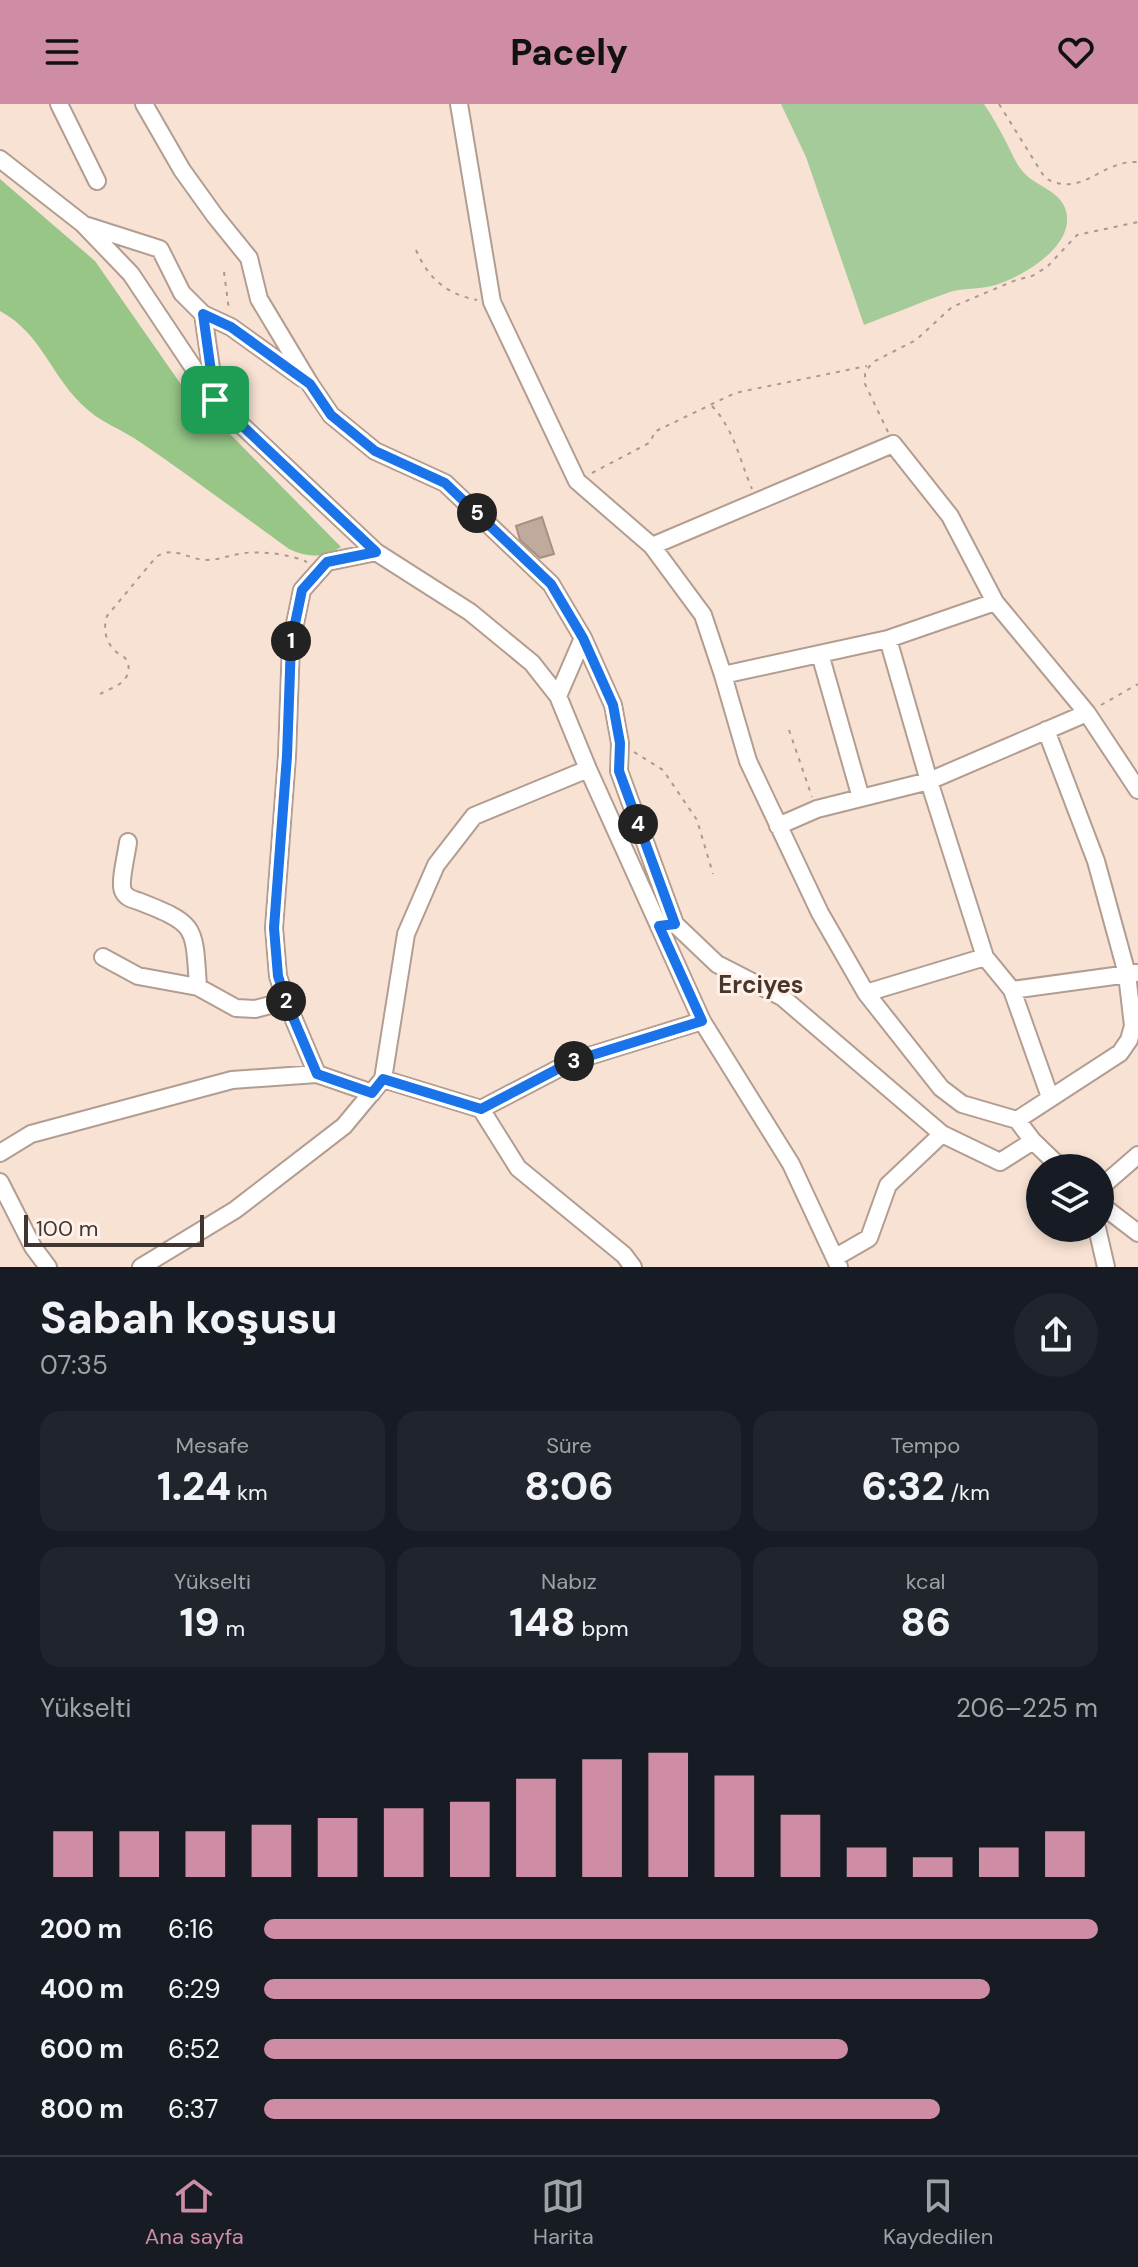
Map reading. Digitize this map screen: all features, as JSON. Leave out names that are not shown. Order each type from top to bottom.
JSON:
[{"type":"street","points":[[59,104],[97,181]]},
{"type":"street","points":[[144,104],[182,170],[249,258],[259,299],[331,415],[375,451],[445,483],[551,584],[583,638],[613,705],[620,743],[619,771],[667,925],[702,1021],[791,1164],[838,1262],[869,1238],[888,1185],[942,1134]]},
{"type":"street","points":[[459,104],[492,302],[577,481],[652,546],[703,615],[748,761],[820,913],[866,993],[951,1097],[976,1110],[1017,1120],[1046,1154]]},
{"type":"street","points":[[0,159],[83,224],[131,274],[215,400],[376,552],[470,612],[532,663],[558,696],[588,769],[667,925],[717,964],[782,997],[942,1134],[1000,1162],[1033,1141]]},
{"type":"street","points":[[83,224],[160,249],[182,293],[203,314],[231,327],[310,384]]},
{"type":"street","points":[[203,314],[215,400]]},
{"type":"street","points":[[652,546],[893,444],[950,516],[995,602],[1087,713],[1138,790]]},
{"type":"street","points":[[317,1074],[278,976],[274,928],[287,756],[291,643],[302,590],[321,568],[327,562],[376,552]]},
{"type":"street","points":[[723,675],[888,639],[995,602]]},
{"type":"street","points":[[558,696],[583,638]]},
{"type":"street","points":[[888,639],[985,957],[1012,990],[1050,1097]]},
{"type":"street","points":[[820,654],[861,798]]},
{"type":"street","points":[[778,826],[817,809],[929,781],[1087,713]]},
{"type":"street","points":[[1017,1120],[1113,1059],[1125,1047],[1132,1033],[1133,973],[1096,861],[1046,730]]},
{"type":"street","points":[[141,1267],[235,1210],[344,1126],[383,1079],[406,934],[436,865],[474,816],[588,769]]},
{"type":"street","points":[[128,842],[123,891],[129,898],[176,916],[185,923],[194,941],[198,987]]},
{"type":"street","points":[[103,957],[138,976],[198,987],[243,1009],[286,1001]]},
{"type":"street","points":[[866,993],[985,957]]},
{"type":"street","points":[[1012,990],[1133,973]]},
{"type":"street","points":[[481,1109],[573,1061],[702,1021]]},
{"type":"street","points":[[0,1153],[31,1134],[232,1080],[317,1074],[372,1093]]},
{"type":"street","points":[[383,1079],[481,1109],[518,1168],[624,1255],[633,1267]]},
{"type":"street","points":[[1114,1176],[1138,1155]]},
{"type":"street","points":[[0,1182],[33,1247],[48,1267]]},
{"type":"street","points":[[1114,1215],[1138,1233]]},
{"type":"street","points":[[1100,1242],[1106,1267]]},
{"type":"path","points":[[999,104],[1045,178],[1056,184],[1068,186],[1080,183],[1110,167],[1138,162]]},
{"type":"path","points":[[577,481],[651,442],[654,432],[735,393],[868,366],[916,340],[952,307],[1032,276],[1047,267],[1077,235],[1138,222]]},
{"type":"path","points":[[416,250],[424,268],[437,283],[463,297],[492,302]]},
{"type":"path","points":[[224,272],[231,327]]},
{"type":"path","points":[[868,366],[865,384],[893,444]]},
{"type":"path","points":[[712,405],[725,419],[734,437],[743,469],[757,500]]},
{"type":"path","points":[[100,694],[122,682],[129,668],[125,657],[116,652],[106,636],[107,616],[162,553],[176,552],[200,560],[219,560],[245,553],[276,554],[321,568]]},
{"type":"path","points":[[1087,713],[1138,684]]},
{"type":"path","points":[[789,730],[817,809]]},
{"type":"path","points":[[620,743],[663,770],[697,820],[713,874]]},
{"type":"green space","points":[[781,104],[984,104],[1021,169],[1062,202],[1067,222],[1064,235],[1045,258],[1018,276],[987,287],[950,292],[864,325],[806,157]]},
{"type":"green space","points":[[0,179],[95,261],[180,383],[341,547],[315,556],[289,549],[140,442],[94,415],[75,398],[27,332],[0,311]]},
{"type":"building","points":[[542,517],[554,554],[540,558],[520,540],[516,526]]},
{"type":"district","name":"Erciyes","points":[[761,984]]},
{"type":"route","points":[[203,314],[231,327],[310,384],[331,415],[375,451],[445,483],[551,584],[583,638],[613,705],[620,743],[619,771],[675,924],[659,926],[702,1021],[573,1061],[481,1109],[383,1079],[372,1093],[317,1074],[278,976],[274,928],[287,756],[291,643],[302,590],[327,562],[376,552],[215,400],[203,314]]}]
